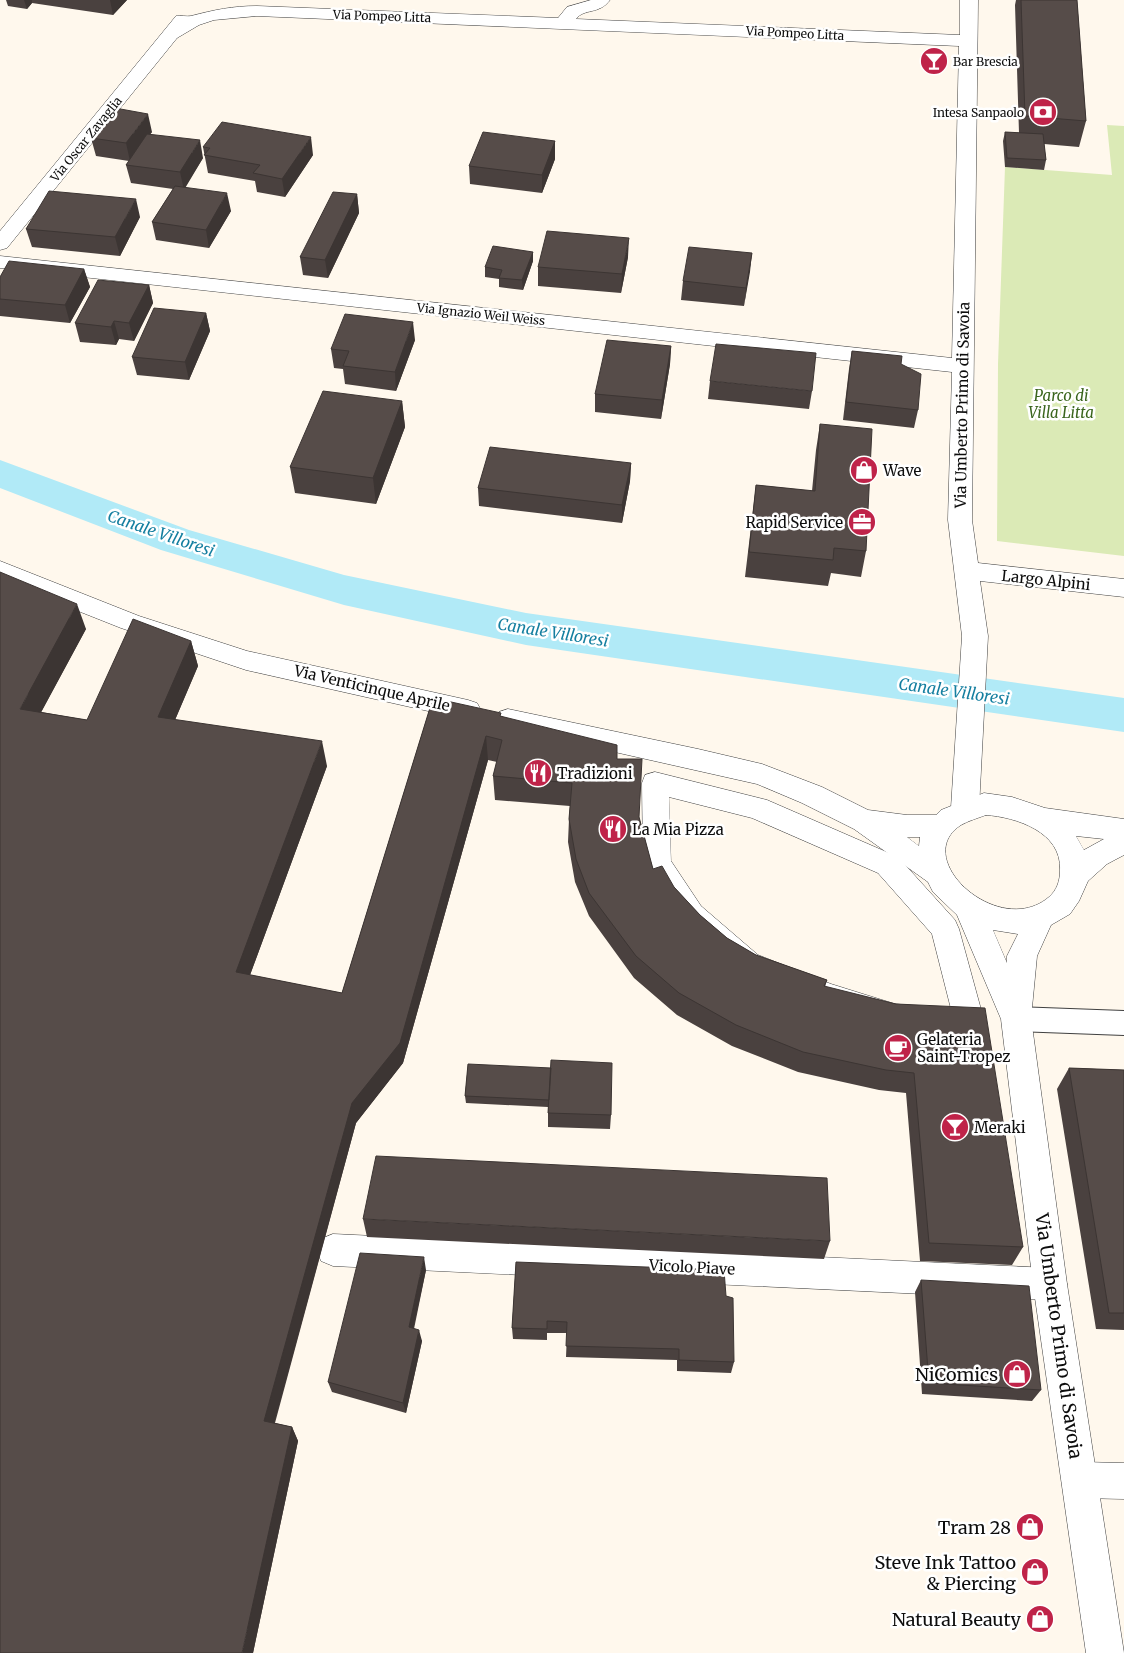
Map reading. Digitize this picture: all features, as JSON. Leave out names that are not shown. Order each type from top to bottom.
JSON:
[{"type":"street","name":"Via Oscar Zavaglia","points":[[0,244],[172,34],[196,0]]},
{"type":"street","name":"Via Pompeo Litta","points":[[368,0],[567,17],[621,25],[969,41]]},
{"type":"street","points":[[567,17],[595,6],[601,0]]},
{"type":"street","name":"Via Umberto Primo di Savoia","points":[[965,808],[975,636],[960,520],[969,41],[968,0]]},
{"type":"street","name":"Via Oscar Zavaglia","points":[[172,34],[188,22],[202,16],[245,6]]},
{"type":"street","name":"Via Pompeo Litta","points":[[245,6],[567,17]]},
{"type":"street","name":"Via Ignazio Weil Weiss","points":[[0,262],[962,366]]},
{"type":"street","name":"Via Venticinque Aprile","points":[[0,570],[130,622],[246,660],[505,719],[707,761],[762,775],[812,795],[864,821],[936,874]]},
{"type":"street","name":"Largo Alpini","points":[[968,572],[1124,588]]},
{"type":"street","points":[[655,783],[757,808],[888,865],[945,929],[970,1024],[895,1017],[827,996],[748,964],[691,915],[657,863],[655,783]]},
{"type":"street","points":[[1040,818],[1055,829],[1067,843],[1074,858],[1076,874],[1066,901],[1040,917],[1017,921],[992,918],[969,909],[954,899],[936,874],[931,857],[933,840],[940,826],[951,816],[965,808],[984,804],[1002,805],[1040,818],[1084,826],[1124,830]]},
{"type":"street","name":"Via Venticinque Aprile","points":[[864,821],[907,826],[940,826]]},
{"type":"street","points":[[1076,874],[1097,856],[1124,842]]},
{"type":"street","name":"Via Umberto Primo di Savoia","points":[[969,909],[1016,1019]]},
{"type":"street","name":"Via Umberto Primo di Savoia","points":[[1040,917],[1022,956],[1016,1019],[1050,1284],[1105,1653]]},
{"type":"street","name":"Vicolo Piave","points":[[333,1250],[1050,1284]]},
{"type":"street","points":[[1080,1480],[1124,1481]]},
{"type":"lane","points":[[1016,1019],[1124,1023]]},
{"type":"green space","name":"Parco di Villa Litta","points":[[1107,125],[1124,126],[1124,556],[997,541],[998,364],[1005,167],[1112,175]]},
{"type":"building","points":[[1021,0],[1077,0],[1086,121],[1025,116]]},
{"type":"building","points":[[115,108],[148,114],[126,143],[91,138]]},
{"type":"building","points":[[222,122],[311,137],[282,179],[253,173],[260,165],[204,155],[210,148],[203,147]]},
{"type":"building","points":[[483,132],[555,141],[542,175],[469,166]]},
{"type":"building","points":[[1005,132],[1043,134],[1046,160],[1007,158]]},
{"type":"building","points":[[147,134],[200,140],[180,172],[126,165]]},
{"type":"building","points":[[175,186],[227,193],[206,230],[152,222]]},
{"type":"building","points":[[49,191],[136,199],[115,237],[26,229]]},
{"type":"building","points":[[333,192],[357,194],[325,260],[300,257]]},
{"type":"building","points":[[547,231],[629,238],[622,274],[538,267]]},
{"type":"building","points":[[493,246],[533,252],[522,280],[499,278],[502,270],[485,267]]},
{"type":"building","points":[[689,247],[752,253],[746,288],[683,281]]},
{"type":"building","points":[[9,261],[84,269],[65,305],[0,299],[0,277]]},
{"type":"building","points":[[98,280],[149,285],[129,323],[114,321],[111,327],[75,323]]},
{"type":"building","points":[[154,308],[206,313],[185,362],[132,357]]},
{"type":"building","points":[[345,314],[413,322],[395,372],[343,366],[349,351],[331,349]]},
{"type":"building","points":[[607,340],[671,346],[662,400],[595,394]]},
{"type":"building","points":[[716,344],[816,353],[812,391],[710,381]]},
{"type":"building","points":[[852,351],[902,356],[901,364],[921,374],[918,410],[846,402]]},
{"type":"building","points":[[323,391],[402,401],[373,478],[290,467]]},
{"type":"building","points":[[820,424],[872,429],[866,551],[834,548],[833,560],[749,552],[756,485],[815,491]]},
{"type":"building","points":[[490,447],[631,463],[622,505],[478,488]]},
{"type":"building","points":[[0,572],[77,604],[20,709],[87,720],[133,619],[191,641],[158,717],[322,741],[236,972],[342,993],[433,698],[501,713],[500,716],[617,745],[617,759],[642,759],[639,817],[653,869],[662,866],[674,887],[700,915],[727,938],[756,955],[827,980],[824,986],[896,1004],[985,1008],[1023,1247],[929,1243],[914,1073],[886,1070],[803,1052],[736,1025],[679,993],[636,956],[589,893],[576,859],[569,819],[572,783],[493,776],[502,740],[486,736],[400,1043],[352,1103],[264,1421],[292,1427],[242,1653],[0,1653]]},
{"type":"building","points":[[551,1060],[612,1063],[611,1115],[548,1113]]},
{"type":"building","points":[[468,1064],[551,1068],[549,1100],[465,1096]]},
{"type":"building","points":[[1069,1068],[1124,1070],[1124,1313],[1109,1313]]},
{"type":"building","points":[[376,1156],[827,1178],[830,1241],[363,1219]]},
{"type":"building","points":[[360,1253],[424,1257],[409,1327],[419,1330],[403,1403],[328,1382]]},
{"type":"building","points":[[516,1262],[724,1270],[726,1296],[733,1298],[734,1362],[679,1360],[679,1349],[566,1346],[567,1322],[547,1321],[547,1329],[512,1328]]},
{"type":"building","points":[[921,1280],[1029,1286],[1041,1390],[929,1383]]},
{"type":"waterway","name":"Canale Villoresi","points":[[0,473],[175,540],[344,590],[526,629],[1124,715]]},
{"type":"place","name":"Bar Brescia","points":[[934,61]]},
{"type":"place","name":"Intesa Sanpaolo","points":[[1043,112]]},
{"type":"place","name":"Wave","points":[[864,470]]},
{"type":"place","name":"Rapid Service","points":[[862,522]]},
{"type":"place","name":"Tradizioni","points":[[538,773]]},
{"type":"place","name":"La Mia Pizza","points":[[613,829]]},
{"type":"place","name":"Gelateria Saint-Tropez","points":[[898,1048]]},
{"type":"place","name":"Meraki","points":[[955,1127]]},
{"type":"place","name":"NiComics","points":[[1017,1374]]},
{"type":"place","name":"Tram 28","points":[[1030,1527]]},
{"type":"place","name":"Steve Ink Tattoo & Piercing","points":[[1035,1572]]},
{"type":"place","name":"Natural Beauty","points":[[1040,1619]]}]
